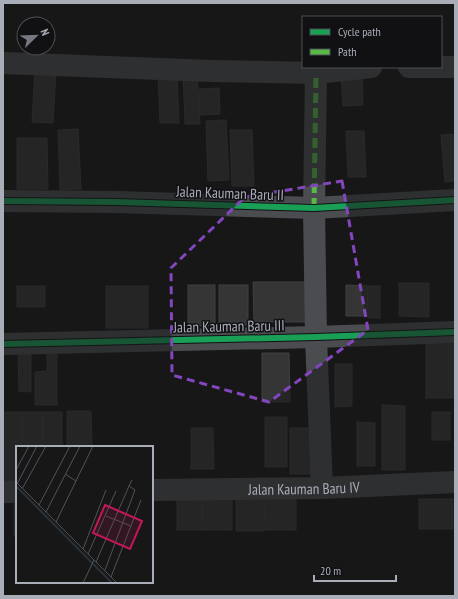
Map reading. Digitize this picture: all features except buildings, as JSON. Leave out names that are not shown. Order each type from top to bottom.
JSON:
[{"type":"street","points":[[3,63],[212,71],[316,73],[362,68]]},
{"type":"street","points":[[442,67],[455,67]]},
{"type":"street","points":[[316,73],[314,208],[316,338],[322,488]]},
{"type":"street","name":"Jalan Kauman Baru II","points":[[3,201],[116,202],[314,208],[455,200]]},
{"type":"street","name":"Jalan Kauman Baru III","points":[[3,344],[316,338],[455,332]]},
{"type":"street","name":"Jalan Kauman Baru IV","points":[[153,490],[322,488],[455,482]]},
{"type":"street","points":[[3,492],[16,492]]},
{"type":"highlighted area","points":[[342,181],[368,330],[269,402],[172,375],[171,268],[245,197]]},
{"type":"marked path","points":[[314,208],[316,73]]},
{"type":"cycle path","points":[[3,201],[116,202],[314,208],[455,200]]},
{"type":"cycle path","points":[[3,344],[316,337],[455,332]]}]
